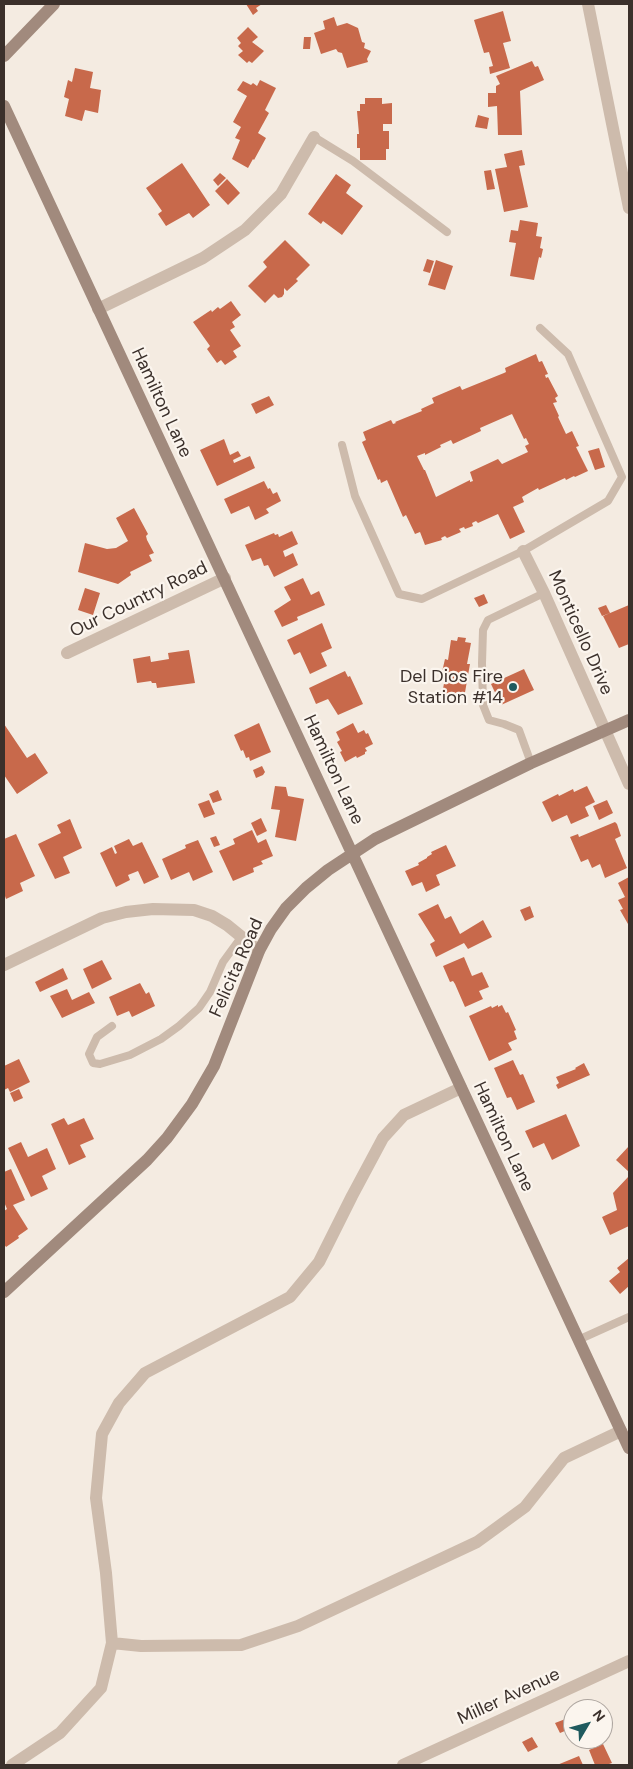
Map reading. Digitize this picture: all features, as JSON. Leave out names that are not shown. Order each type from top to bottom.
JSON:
[{"type":"street","points":[[4,56],[54,4]]},
{"type":"street","points":[[588,4],[629,208]]},
{"type":"street","name":"Hamilton Lane","points":[[4,106],[629,1448]]},
{"type":"street","points":[[98,309],[203,258],[245,230],[281,194],[314,136]]},
{"type":"street","name":"Monticello Drive","points":[[524,551],[629,784]]},
{"type":"street","name":"Our Country Road","points":[[68,653],[225,578]]},
{"type":"street","name":"Felicita Road","points":[[4,1292],[147,1160],[167,1138],[192,1104],[214,1066],[259,951],[271,928],[286,908],[328,870],[375,839],[532,763],[629,720]]},
{"type":"street","points":[[4,965],[102,918],[126,912],[153,909],[194,910],[212,916],[242,936],[259,951]]},
{"type":"street","points":[[12,1765],[60,1733],[101,1688],[112,1643],[106,1573],[96,1498],[102,1434],[119,1404],[145,1373],[290,1297],[319,1262],[383,1138],[404,1115],[461,1088]]},
{"type":"street","points":[[112,1643],[141,1646],[241,1645],[298,1626],[477,1542],[525,1507],[564,1458],[621,1431]]},
{"type":"street","name":"Miller Avenue","points":[[403,1765],[629,1662]]},
{"type":"lane","points":[[314,136],[354,161],[447,232]]},
{"type":"lane","points":[[342,445],[355,496],[399,594],[422,598],[524,551],[608,501],[622,477],[568,354],[540,328]]},
{"type":"lane","points":[[532,763],[520,730],[489,720],[482,705],[483,630],[488,620],[544,593]]},
{"type":"lane","points":[[112,1026],[97,1037],[89,1054],[92,1064],[100,1064],[130,1055],[161,1039],[179,1026],[199,1008],[210,992],[223,962],[242,936]]},
{"type":"lane","points":[[578,1340],[629,1317]]},
{"type":"building","points":[[246,4],[262,4],[256,8],[258,11],[253,15]]},
{"type":"building","points":[[503,11],[511,41],[503,43],[510,68],[490,74],[489,67],[493,66],[489,52],[484,53],[474,20]]},
{"type":"building","points":[[334,17],[337,26],[347,23],[358,28],[362,42],[365,43],[364,48],[371,51],[367,59],[368,62],[347,68],[342,53],[336,49],[321,54],[314,33],[325,29],[323,21]]},
{"type":"building","points":[[248,27],[258,37],[252,42],[264,51],[252,63],[249,61],[247,63],[238,55],[243,51],[238,46],[241,43],[237,38]]},
{"type":"building","points":[[304,37],[311,37],[310,49],[303,49]]},
{"type":"building","points":[[532,61],[535,67],[538,66],[544,80],[520,91],[522,135],[498,135],[497,106],[488,107],[488,93],[496,93],[496,86],[500,84],[496,76]]},
{"type":"building","points":[[75,68],[93,72],[90,88],[101,90],[98,113],[85,110],[82,121],[65,116],[69,99],[64,97],[68,80],[72,82]]},
{"type":"building","points":[[260,80],[276,88],[265,110],[269,113],[258,133],[266,138],[248,168],[232,159],[240,140],[235,138],[241,127],[233,122],[247,96],[237,90],[243,81],[257,86]]},
{"type":"building","points":[[365,98],[382,98],[382,104],[392,103],[392,124],[383,124],[383,131],[389,131],[389,149],[386,149],[386,160],[360,160],[360,148],[357,148],[357,134],[359,134],[357,111],[360,111],[360,104],[365,104]]},
{"type":"building","points":[[478,115],[489,118],[487,129],[475,127]]},
{"type":"building","points":[[522,150],[525,165],[519,166],[528,207],[504,212],[495,169],[507,167],[504,154]]},
{"type":"building","points":[[182,163],[210,205],[193,218],[189,213],[166,226],[158,214],[162,211],[146,188]]},
{"type":"building","points":[[491,170],[495,189],[487,190],[484,171]]},
{"type":"building","points":[[220,173],[226,178],[218,186],[213,180]]},
{"type":"building","points":[[336,174],[351,185],[346,193],[363,206],[342,235],[323,221],[321,224],[308,214]]},
{"type":"building","points":[[227,179],[240,193],[228,205],[215,191]]},
{"type":"building","points":[[520,220],[538,223],[536,236],[542,237],[540,248],[543,249],[541,258],[539,257],[534,280],[510,276],[516,243],[509,242],[511,230],[518,231]]},
{"type":"building","points":[[285,240],[310,265],[296,279],[298,281],[287,291],[284,288],[282,297],[278,298],[274,294],[265,303],[248,286],[267,267],[263,262]]},
{"type":"building","points":[[427,259],[434,261],[430,273],[423,271]]},
{"type":"building","points":[[436,260],[453,266],[445,290],[428,285]]},
{"type":"building","points":[[231,301],[241,315],[232,322],[235,327],[230,330],[241,346],[233,351],[237,357],[225,365],[221,360],[217,363],[207,349],[210,346],[193,322],[211,310],[212,312],[218,307],[220,309]]},
{"type":"building","points":[[536,354],[539,362],[542,361],[548,374],[545,375],[546,378],[548,377],[558,396],[555,398],[557,402],[553,403],[558,417],[566,434],[572,431],[579,446],[576,447],[588,471],[566,480],[565,478],[539,490],[538,488],[522,497],[524,502],[513,507],[525,532],[510,539],[498,514],[478,523],[476,521],[472,523],[473,526],[459,529],[461,532],[447,538],[445,536],[441,538],[442,540],[425,545],[420,532],[415,534],[406,515],[403,517],[387,480],[381,483],[380,479],[378,480],[362,442],[366,440],[363,432],[391,420],[393,424],[396,423],[434,403],[432,398],[460,386],[462,390],[504,373],[506,372],[505,368]],"holes":[[[512,414],[524,439],[526,438],[529,444],[525,446],[528,452],[502,464],[498,459],[470,472],[473,481],[470,482],[470,480],[436,497],[417,456],[425,453],[425,455],[451,440],[453,444],[481,431],[480,428]]]},
{"type":"building","points":[[269,396],[274,405],[256,414],[251,404]]},
{"type":"building","points":[[224,439],[230,455],[238,451],[241,456],[233,460],[234,463],[250,456],[255,468],[217,486],[200,450]]},
{"type":"building","points":[[599,448],[605,467],[595,470],[588,451]]},
{"type":"building","points":[[264,481],[273,494],[277,492],[281,501],[266,509],[269,513],[255,520],[249,506],[231,514],[224,499]]},
{"type":"building","points":[[134,508],[148,534],[146,536],[147,540],[154,553],[149,555],[152,561],[130,572],[131,575],[118,584],[78,572],[85,543],[107,549],[116,548],[128,541],[116,518]]},
{"type":"building","points":[[292,531],[298,544],[283,551],[285,557],[293,553],[298,565],[274,577],[268,565],[264,566],[261,558],[252,561],[245,545],[274,533],[275,535],[278,534],[279,537]]},
{"type":"building","points":[[303,578],[311,595],[319,591],[325,605],[297,617],[298,620],[282,627],[274,611],[291,600],[284,587]]},
{"type":"building","points":[[85,588],[100,593],[93,615],[78,610]]},
{"type":"building","points":[[484,594],[488,603],[479,607],[474,598]]},
{"type":"building","points":[[606,605],[610,613],[602,616],[598,608]]},
{"type":"building","points":[[629,605],[629,644],[619,648],[603,616]]},
{"type":"building","points":[[322,623],[332,648],[321,653],[327,666],[310,674],[300,652],[294,655],[287,640]]},
{"type":"building","points":[[458,637],[466,638],[465,642],[471,643],[467,664],[470,664],[464,698],[442,694],[446,673],[442,672],[445,659],[448,660],[451,640],[457,641]]},
{"type":"building","points":[[189,650],[195,683],[157,688],[156,683],[151,681],[137,683],[133,659],[150,656],[151,662],[169,659],[168,653]]},
{"type":"building","name":"Del Dios Fire Station #14","points":[[524,669],[534,690],[501,705],[491,684]]},
{"type":"building","points":[[345,671],[348,677],[350,676],[363,704],[338,715],[328,699],[316,704],[309,688]]},
{"type":"building","points":[[259,723],[271,752],[250,761],[249,757],[246,758],[243,750],[241,751],[234,735]]},
{"type":"building","points":[[353,723],[358,733],[364,730],[366,734],[368,733],[373,744],[365,748],[367,751],[365,754],[345,762],[337,742],[340,740],[336,732]]},
{"type":"building","points":[[4,724],[27,758],[35,753],[48,773],[17,794],[4,775]]},
{"type":"building","points":[[262,766],[265,772],[256,778],[253,770]]},
{"type":"building","points":[[275,786],[286,787],[288,796],[304,799],[296,841],[275,837],[280,810],[271,809]]},
{"type":"building","points":[[587,786],[595,802],[585,807],[589,816],[571,824],[567,815],[552,822],[542,802],[558,794],[559,796],[573,789],[574,792]]},
{"type":"building","points":[[218,790],[222,800],[213,803],[209,794]]},
{"type":"building","points":[[209,800],[215,814],[204,818],[198,804]]},
{"type":"building","points":[[607,800],[613,813],[599,820],[593,806]]},
{"type":"building","points":[[261,818],[267,831],[257,836],[251,823]]},
{"type":"building","points":[[70,819],[82,848],[63,857],[70,873],[55,879],[38,844],[61,833],[57,825]]},
{"type":"building","points":[[615,822],[621,836],[615,839],[627,868],[605,878],[600,864],[592,868],[588,859],[581,862],[570,837],[578,834],[579,837]]},
{"type":"building","points":[[252,830],[258,843],[266,839],[273,856],[261,861],[263,864],[253,868],[254,872],[233,881],[219,851],[235,844],[233,839]]},
{"type":"building","points":[[16,834],[35,876],[20,883],[23,891],[6,899],[4,893],[4,839]]},
{"type":"building","points":[[216,836],[220,845],[214,847],[210,838]]},
{"type":"building","points":[[129,839],[133,846],[142,842],[159,877],[144,884],[138,871],[128,875],[130,880],[116,887],[100,853],[112,847],[115,854],[117,853],[114,846]]},
{"type":"building","points":[[198,840],[213,872],[193,881],[189,872],[171,880],[162,859],[186,848],[185,845]]},
{"type":"building","points":[[446,845],[456,866],[436,875],[440,885],[426,892],[422,882],[412,886],[405,871],[419,865],[418,863],[432,854],[431,852]]},
{"type":"building","points":[[629,877],[628,924],[620,910],[623,909],[618,900],[625,897],[618,883]]},
{"type":"building","points":[[438,904],[445,919],[451,916],[460,934],[483,920],[492,937],[468,949],[464,943],[436,957],[430,944],[435,941],[418,914]]},
{"type":"building","points":[[530,906],[534,917],[525,921],[520,910]]},
{"type":"building","points":[[464,957],[472,976],[482,972],[489,987],[479,991],[483,999],[465,1007],[455,984],[453,981],[450,982],[443,966]]},
{"type":"building","points":[[102,960],[112,979],[92,989],[83,969]]},
{"type":"building","points":[[63,968],[68,979],[40,992],[35,982]]},
{"type":"building","points":[[140,983],[146,994],[149,992],[155,1006],[132,1017],[129,1011],[117,1016],[109,997]]},
{"type":"building","points":[[67,989],[72,1000],[89,992],[95,1003],[62,1018],[50,996]]},
{"type":"building","points":[[498,1005],[498,1007],[502,1005],[506,1013],[508,1012],[516,1030],[514,1031],[517,1039],[508,1043],[512,1050],[489,1061],[469,1016],[491,1006],[492,1008]]},
{"type":"building","points":[[19,1059],[30,1082],[10,1092],[8,1088],[4,1090],[4,1066]]},
{"type":"building","points":[[513,1060],[520,1075],[523,1074],[535,1102],[517,1110],[511,1097],[507,1098],[494,1068]]},
{"type":"building","points":[[584,1063],[590,1075],[558,1089],[556,1085],[559,1083],[556,1077],[576,1069]]},
{"type":"building","points":[[19,1089],[23,1098],[14,1102],[10,1093]]},
{"type":"building","points":[[566,1114],[580,1146],[552,1160],[544,1143],[533,1148],[525,1131]]},
{"type":"building","points":[[64,1118],[68,1125],[84,1118],[94,1139],[80,1145],[86,1157],[69,1165],[51,1124]]},
{"type":"building","points":[[21,1142],[28,1157],[47,1148],[56,1169],[42,1176],[48,1189],[31,1197],[8,1148]]},
{"type":"building","points":[[629,1146],[629,1172],[616,1160]]},
{"type":"building","points":[[11,1169],[25,1200],[13,1205],[28,1229],[6,1247],[4,1244],[4,1211],[7,1209],[4,1202],[4,1172]]},
{"type":"building","points":[[629,1176],[629,1226],[610,1235],[602,1217],[617,1210],[613,1193]]},
{"type":"building","points":[[629,1258],[629,1286],[620,1294],[609,1281],[620,1272],[617,1268]]},
{"type":"building","points":[[563,1720],[563,1732],[560,1733],[555,1723]]},
{"type":"building","points":[[532,1737],[538,1747],[528,1752],[522,1742]]},
{"type":"building","points":[[605,1749],[612,1763],[595,1765],[589,1750]]},
{"type":"building","points":[[579,1756],[583,1765],[557,1765]]},
{"type":"place","name":"Del Dios Fire Station #14","points":[[513,687]]}]
